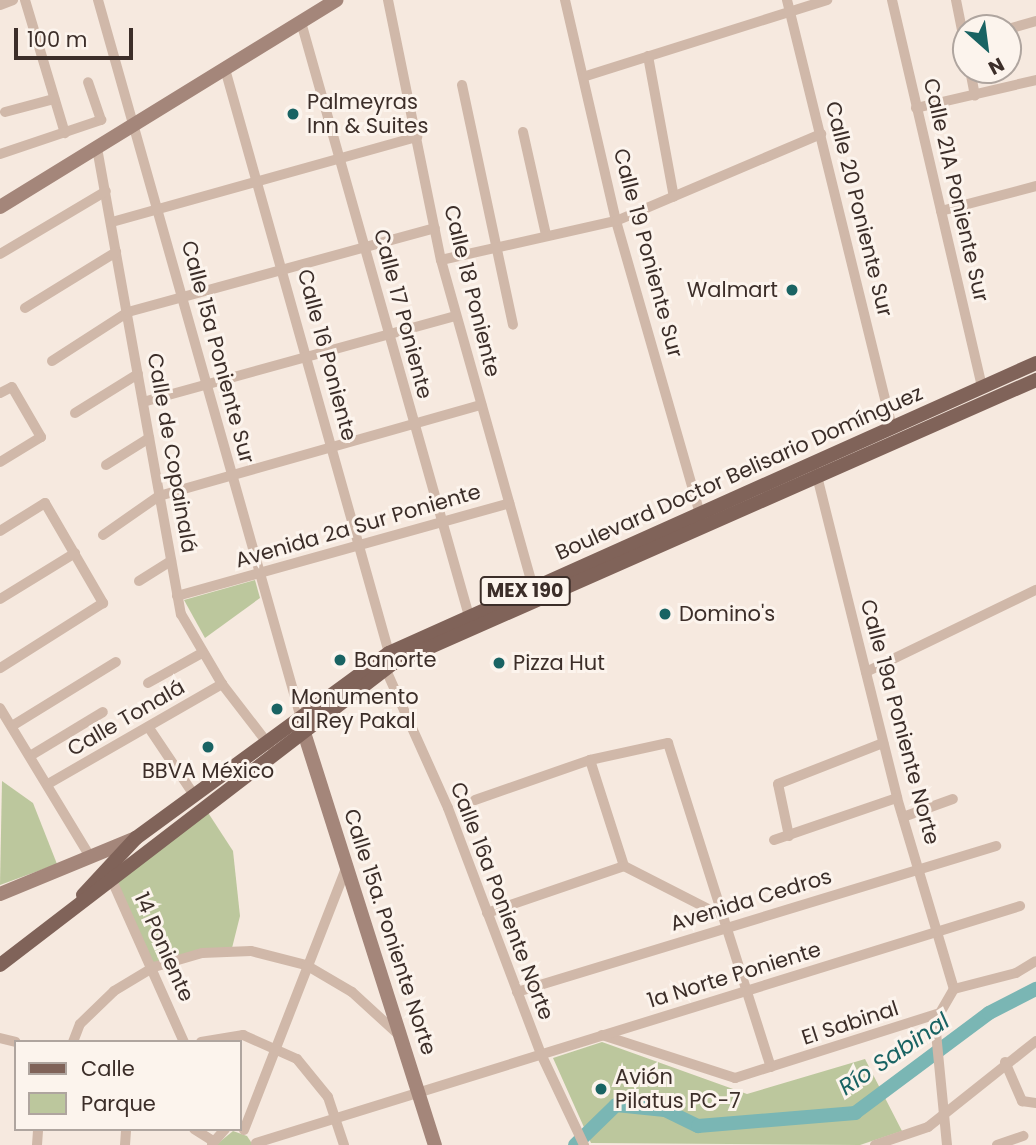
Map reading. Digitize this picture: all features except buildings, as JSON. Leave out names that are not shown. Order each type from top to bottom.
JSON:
[{"type":"main road","name":"Boulevard Doctor Belisario Domínguez","points":[[0,965],[109,876],[386,670],[428,646],[815,470],[892,428],[1036,363]]},
{"type":"main road","name":"Boulevard Doctor Belisario Domínguez","points":[[109,876],[136,838],[388,653],[700,514],[1036,380]]},
{"type":"street","points":[[0,5],[13,0]]},
{"type":"street","points":[[24,0],[65,132]]},
{"type":"street","name":"Calle 15a Poniente Sur","points":[[98,0],[186,301],[300,715]]},
{"type":"street","points":[[0,207],[301,22],[315,6],[336,0]]},
{"type":"street","name":"Calle 18 Poniente","points":[[388,0],[441,260],[533,588]]},
{"type":"street","name":"Calle 19 Poniente Sur","points":[[565,0],[586,76],[616,221],[700,514]]},
{"type":"street","points":[[586,76],[789,5],[827,0]]},
{"type":"street","name":"Calle 21A Poniente Sur","points":[[892,0],[982,388]]},
{"type":"street","name":"Calle 20 Poniente Sur","points":[[789,5],[892,428]]},
{"type":"street","name":"Calle 17 Poniente","points":[[301,22],[342,159],[413,424],[469,616]]},
{"type":"street","points":[[648,56],[674,197]]},
{"type":"street","name":"Calle 16 Poniente","points":[[225,69],[285,271],[388,653]]},
{"type":"street","points":[[916,108],[1036,80]]},
{"type":"street","points":[[0,154],[101,120],[88,82]]},
{"type":"street","points":[[973,84],[975,96]]},
{"type":"street","points":[[462,85],[493,248],[513,325]]},
{"type":"street","points":[[5,112],[54,99]]},
{"type":"street","points":[[523,132],[546,235]]},
{"type":"street","points":[[441,260],[616,221],[821,134]]},
{"type":"street","points":[[112,222],[417,137]]},
{"type":"street","name":"Calle de Copainalá","points":[[97,148],[177,596],[202,653],[222,684],[276,754]]},
{"type":"street","points":[[941,211],[1036,186]]},
{"type":"street","points":[[0,254],[106,191]]},
{"type":"street","points":[[52,361],[128,312],[186,301],[435,228]]},
{"type":"street","points":[[25,308],[116,252]]},
{"type":"street","points":[[144,402],[455,316]]},
{"type":"street","points":[[75,413],[138,374]]},
{"type":"street","points":[[0,393],[12,387],[40,437],[0,462]]},
{"type":"street","points":[[103,535],[159,496],[481,405]]},
{"type":"street","points":[[106,465],[149,438]]},
{"type":"street","name":"Calle 19a Poniente Norte","points":[[815,470],[897,799],[954,989]]},
{"type":"street","points":[[0,531],[45,503],[103,603],[0,668]]},
{"type":"street","name":"Avenida 2a Sur Poniente","points":[[177,596],[509,503]]},
{"type":"street","points":[[0,599],[75,553]]},
{"type":"street","points":[[139,581],[171,561]]},
{"type":"street","points":[[866,672],[1036,590]]},
{"type":"street","points":[[148,683],[202,653]]},
{"type":"street","points":[[12,726],[116,662]]},
{"type":"street","name":"Calle 16a Poniente Norte","points":[[386,670],[487,913],[541,1054],[584,1145]]},
{"type":"street","name":"Calle Tonalá","points":[[48,784],[222,684]]},
{"type":"street","points":[[0,708],[91,858]]},
{"type":"street","points":[[30,755],[103,712]]},
{"type":"street","name":"Calle 15a. Poniente Norte","points":[[300,715],[301,734],[421,1091],[435,1145]]},
{"type":"street","points":[[149,728],[194,795]]},
{"type":"street","points":[[475,800],[590,760],[668,743],[745,993],[771,1067]]},
{"type":"street","points":[[789,836],[778,784],[883,743]]},
{"type":"street","points":[[590,760],[624,866],[725,923]]},
{"type":"street","points":[[774,841],[897,799]]},
{"type":"street","points":[[903,817],[953,799]]},
{"type":"street","points":[[0,894],[136,838]]},
{"type":"street","name":"Avenida Cedros","points":[[517,992],[725,923],[996,846]]},
{"type":"street","points":[[256,1144],[242,1129],[347,865]]},
{"type":"street","points":[[487,913],[624,866]]},
{"type":"street","name":"14 Poniente","points":[[109,876],[154,967],[183,1040]]},
{"type":"street","name":"1a Norte Poniente","points":[[256,1144],[1020,906]]},
{"type":"street","points":[[74,1040],[80,1024],[114,991],[154,967],[202,953],[251,951],[306,965],[352,992],[403,1039]]},
{"type":"street","points":[[947,1145],[936,1032],[940,1013],[954,989],[1036,961]]},
{"type":"street","name":"El Sabinal","points":[[601,1035],[726,1077],[771,1067],[940,1013]]},
{"type":"street","points":[[213,1040],[243,1035],[274,1045],[315,1076],[339,1119],[344,1145]]},
{"type":"street","points":[[875,1145],[943,1116],[1005,1062],[1036,1041]]},
{"type":"street","points":[[1005,1062],[1022,1101],[1036,1103]]},
{"type":"street","points":[[197,1131],[212,1143]]},
{"type":"street","points":[[997,1145],[1023,1136]]},
{"type":"green space","points":[[255,580],[260,598],[205,638],[184,600]]},
{"type":"green space","points":[[2,781],[33,803],[57,864],[0,885]]},
{"type":"green space","points":[[205,808],[233,851],[240,916],[231,952],[154,967],[113,881]]},
{"type":"green space","points":[[602,1042],[747,1094],[865,1059],[902,1131],[860,1145],[591,1143],[553,1058]]},
{"type":"green space","points":[[233,1131],[247,1136],[253,1145],[216,1145]]},
{"type":"waterway","name":"Río Sabinal","points":[[575,1145],[616,1105],[665,1110],[698,1126],[855,1113],[989,1013],[1036,989]]},
{"type":"place","name":"Palmeyras Inn & Suites","points":[[293,114]]},
{"type":"place","name":"Walmart","points":[[792,290]]},
{"type":"place","name":"Domino's","points":[[665,614]]},
{"type":"place","name":"Banorte","points":[[340,660]]},
{"type":"place","name":"Pizza Hut","points":[[499,663]]},
{"type":"place","name":"Monumento al Rey Pakal","points":[[277,709]]},
{"type":"place","name":"BBVA México","points":[[208,747]]},
{"type":"place","name":"Avión Pilatus PC-7","points":[[601,1089]]}]
